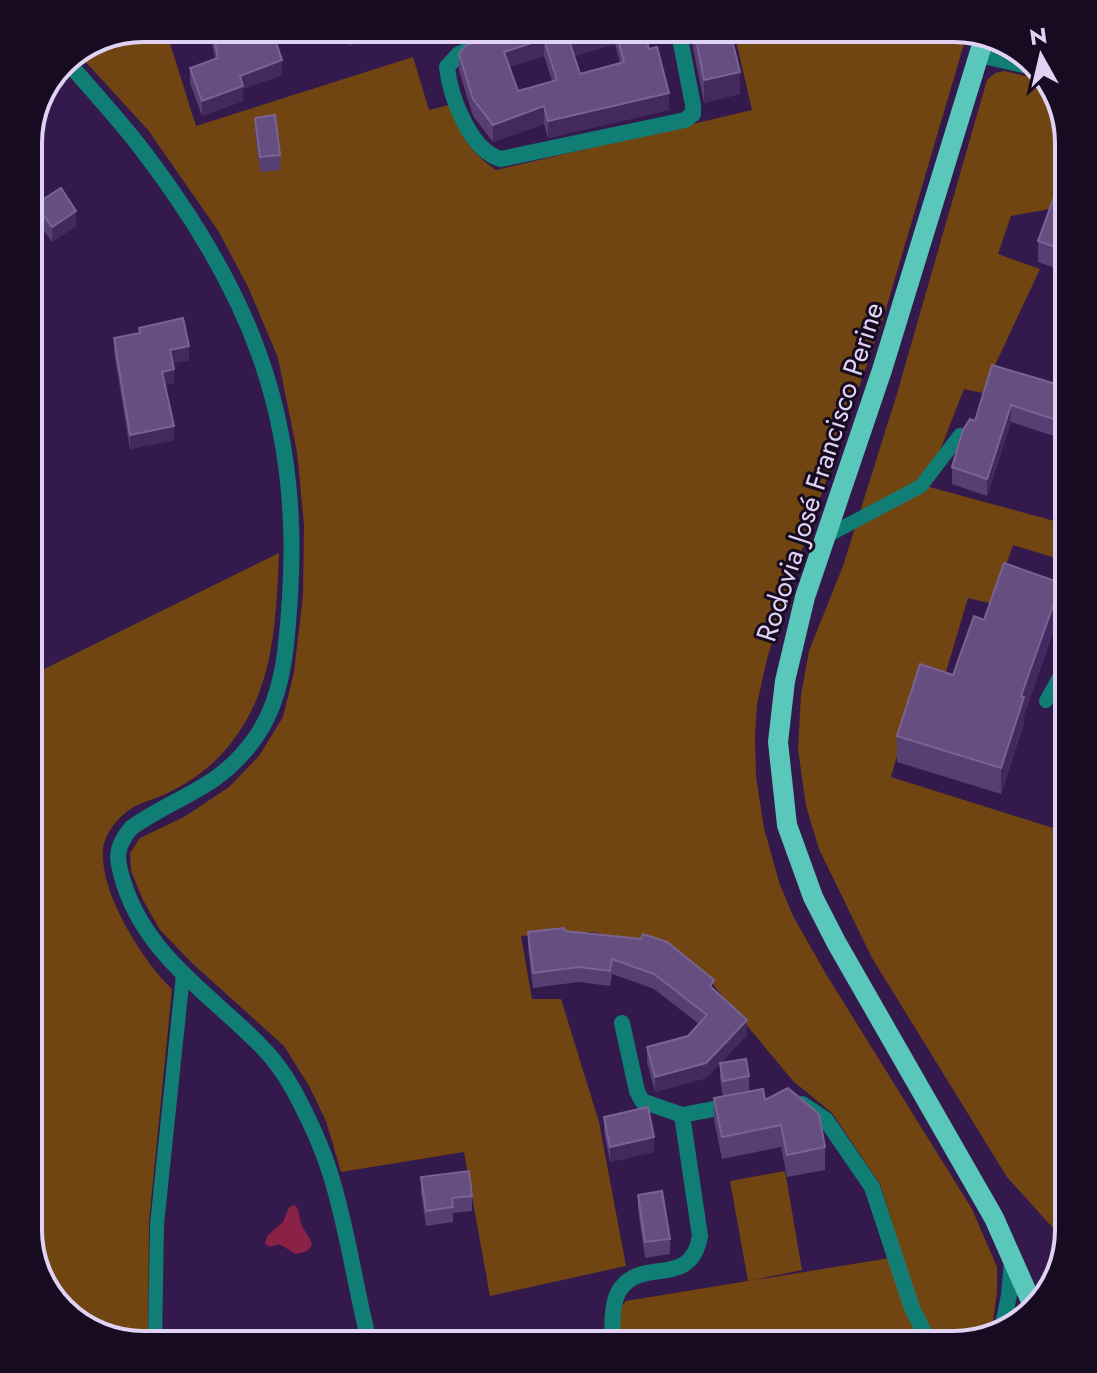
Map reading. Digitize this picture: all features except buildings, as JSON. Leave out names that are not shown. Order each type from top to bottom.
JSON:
[{"type":"main road","name":"Rodovia José Francisco Perine","points":[[982,46],[882,370],[823,539],[791,650],[781,714],[779,757],[787,825],[813,897],[994,1218],[1029,1297]]},
{"type":"street","points":[[492,42],[459,54],[447,67],[449,87],[472,137],[479,147],[501,159],[685,120],[693,114],[693,105],[681,42]]},
{"type":"street","points":[[74,70],[136,142],[223,272],[249,323],[267,374],[282,438],[292,519],[288,630],[284,662],[269,713],[255,738],[229,768],[202,789],[131,828],[121,841],[117,857],[127,894],[157,946],[183,975],[276,1062],[306,1115],[330,1171],[367,1331]]},
{"type":"street","points":[[622,1023],[642,1101],[682,1115],[752,1102]]},
{"type":"street","points":[[789,1095],[826,1120],[872,1187],[912,1308],[924,1331]]},
{"type":"street","points":[[613,1331],[614,1308],[621,1288],[637,1277],[681,1267],[697,1253],[700,1236],[682,1115]]},
{"type":"street","points":[[1004,1318],[1012,1257]]},
{"type":"lane","points":[[823,539],[921,486],[960,435]]},
{"type":"lane","points":[[1046,701],[1055,685]]},
{"type":"lane","points":[[155,1331],[157,1224],[183,975]]},
{"type":"shaded area","points":[[169,42],[196,126],[413,57],[429,110],[449,105],[467,142],[496,170],[752,110],[736,42],[964,43],[884,316],[789,587],[767,659],[757,704],[755,737],[756,777],[764,828],[779,882],[793,916],[972,1209],[997,1267],[993,1323],[967,1330],[931,1331],[918,1305],[880,1184],[832,1113],[793,1081],[710,981],[661,949],[592,932],[521,936],[532,999],[561,999],[599,1122],[626,1266],[490,1296],[464,1152],[341,1172],[326,1121],[284,1046],[160,930],[131,871],[130,853],[140,838],[184,817],[229,787],[259,756],[283,717],[294,672],[303,595],[304,524],[297,452],[278,358],[249,289],[219,232],[148,130],[85,61],[131,43]]},
{"type":"shaded area","points":[[1001,72],[1001,96],[1045,98],[1054,130],[1055,195],[1050,209],[1011,216],[998,254],[1040,269],[982,393],[964,389],[926,486],[1055,521],[1055,558],[1013,545],[993,604],[968,598],[940,692],[917,686],[891,777],[1055,829],[1055,1233],[1007,1177],[872,958],[819,849],[806,806],[798,749],[801,695],[809,651],[843,566],[896,397],[987,80]]},
{"type":"shaded area","points":[[279,553],[271,650],[258,696],[248,718],[213,763],[178,788],[129,810],[112,827],[104,844],[108,886],[125,925],[148,961],[172,989],[149,1222],[148,1331],[111,1326],[87,1314],[59,1286],[44,1249],[42,670]]},
{"type":"shaded area","points":[[785,1171],[802,1270],[749,1281],[890,1258],[919,1331],[619,1331],[620,1308],[626,1301],[748,1281],[730,1181]]},
{"type":"shaded area","points":[[295,1205],[312,1245],[307,1251],[296,1254],[279,1244],[270,1247],[265,1244],[267,1236],[283,1222],[289,1207]]}]
